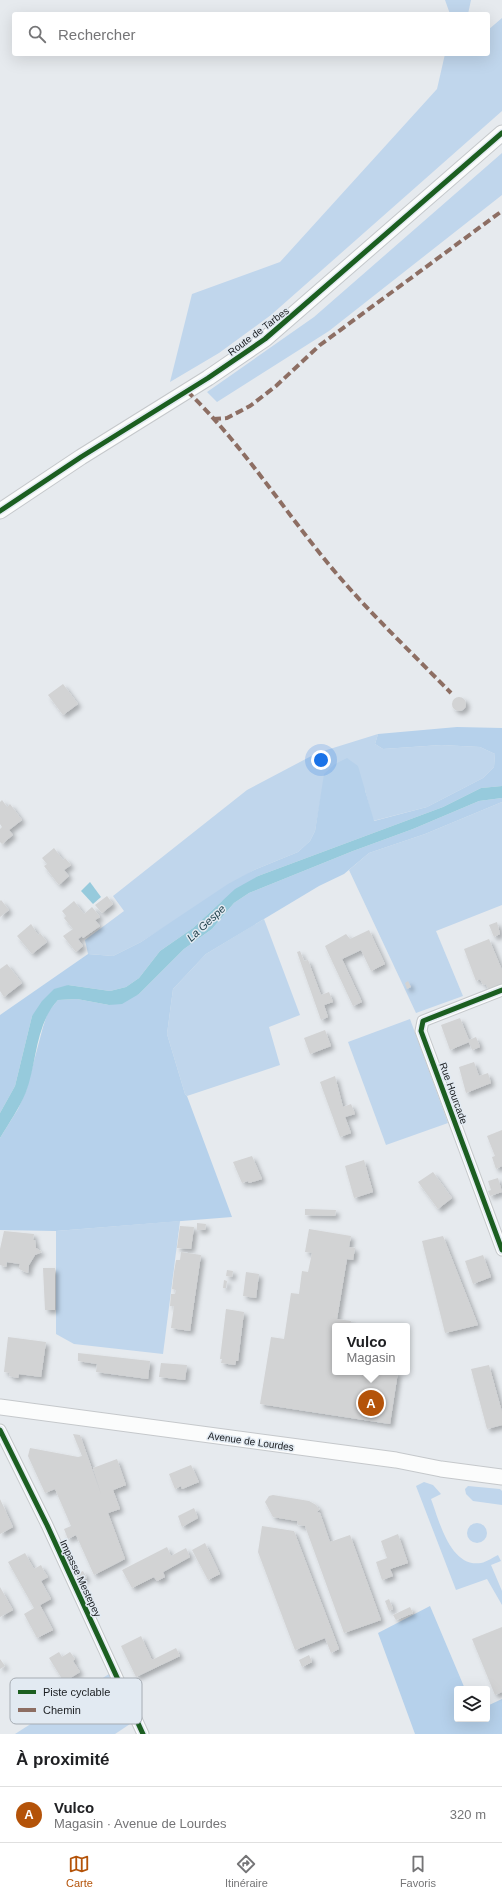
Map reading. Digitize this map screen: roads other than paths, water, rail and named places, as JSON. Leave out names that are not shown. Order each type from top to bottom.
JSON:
[{"type":"street","name":"Route de Tarbes","points":[[0,511],[74,461],[208,378],[265,340],[502,134]]},
{"type":"street","name":"Rue Hourcade","points":[[502,990],[423,1021],[421,1031],[502,1250]]},
{"type":"street","name":"Avenue de Lourdes","points":[[0,1407],[396,1460],[441,1469],[502,1478]]},
{"type":"street","name":"Impasse Mestepey","points":[[0,1430],[47,1525],[117,1678]]},
{"type":"street","name":"Impasse Mestepey","points":[[138,1724],[143,1734]]},
{"type":"water","name":"La Gespe","points":[[502,786],[502,798],[479,801],[413,829],[353,851],[249,893],[234,903],[212,929],[184,949],[139,994],[122,1004],[109,1005],[77,999],[58,1000],[50,1010],[45,1020],[26,1092],[0,1138],[0,1113],[15,1086],[32,1016],[42,1001],[54,989],[68,985],[110,991],[126,987],[139,978],[160,951],[193,928],[235,889],[258,876],[443,807],[481,788]]},
{"type":"water","points":[[90,882],[101,897],[93,904],[81,891]]},
{"type":"place","name":"Vulco","points":[[371,1403]]}]
